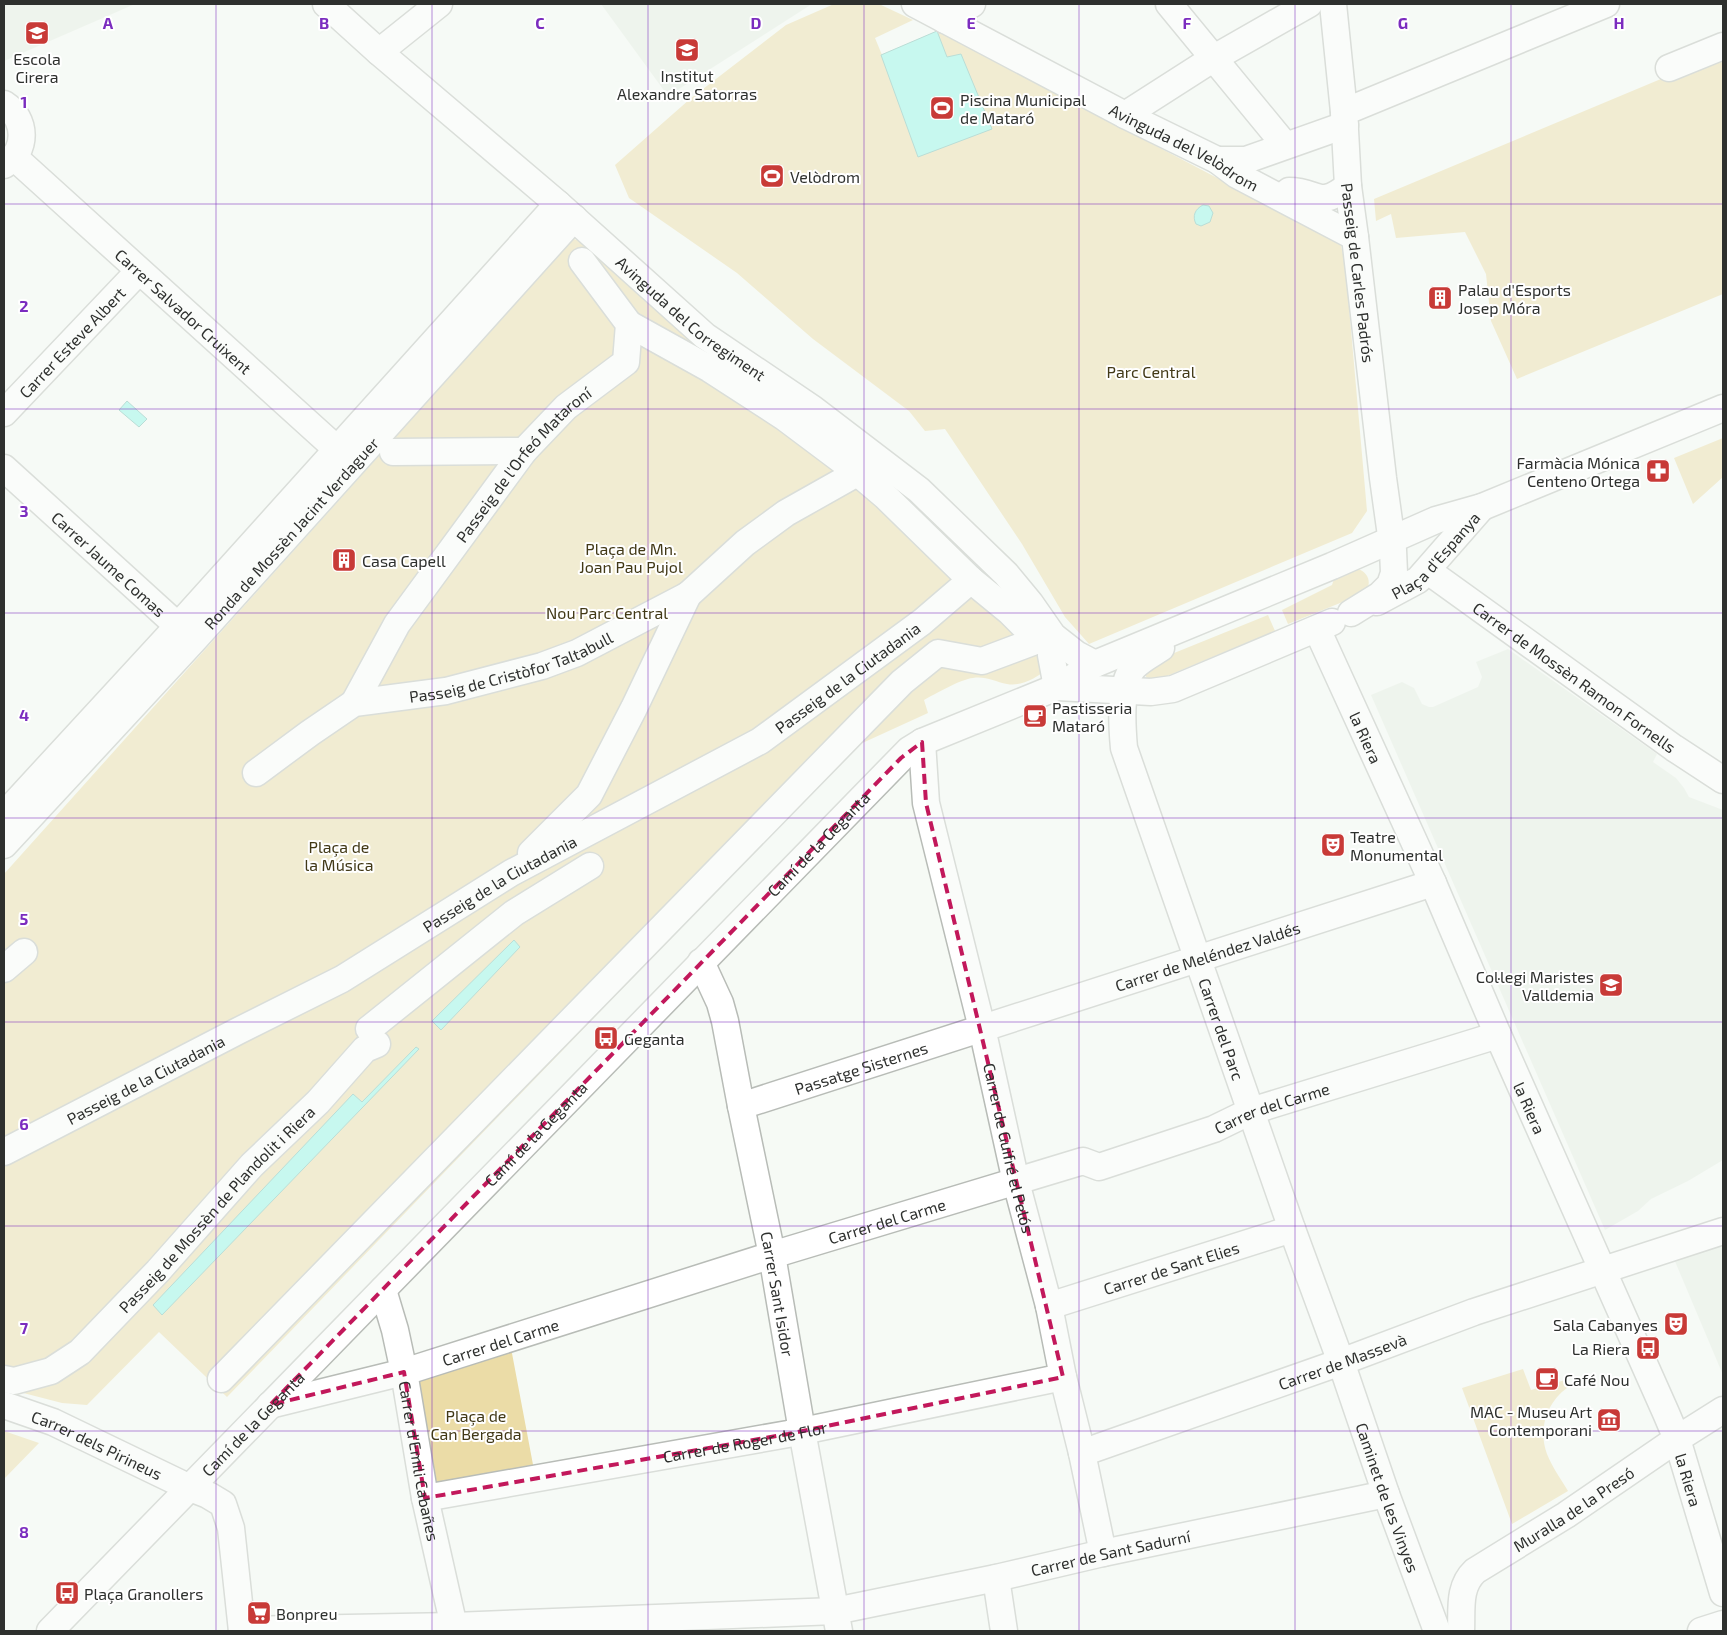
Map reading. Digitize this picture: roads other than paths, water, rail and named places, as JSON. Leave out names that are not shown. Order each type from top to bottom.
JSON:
[{"type":"street","name":"Avinguda del Corregiment","points":[[326,4],[378,52],[566,211],[705,336],[813,409],[919,490],[1006,574],[1030,603],[1053,636],[1076,654],[1095,664]]},
{"type":"street","points":[[378,52],[439,4]]},
{"type":"street","name":"Avinguda del Velòdrom","points":[[915,4],[1125,115],[1217,160],[1237,175],[1355,237]]},
{"type":"street","points":[[945,20],[972,4]]},
{"type":"street","points":[[1170,4],[1285,145]]},
{"type":"street","points":[[1125,115],[1214,58],[1309,4]]},
{"type":"street","name":"Passeig de Carles Padrós","points":[[1333,4],[1344,119],[1348,186],[1392,540]]},
{"type":"street","points":[[1217,160],[1246,160],[1285,145],[1606,4]]},
{"type":"street","points":[[1669,68],[1723,46]]},
{"type":"street","points":[[4,104],[14,112],[20,123],[22,135],[20,147],[9,161]]},
{"type":"street","name":"Carrer Salvador Cruixent","points":[[9,161],[139,271],[345,457]]},
{"type":"street","name":"Avinguda del Velòdrom","points":[[1268,190],[1297,191],[1324,199],[1336,196],[1348,186]]},
{"type":"street","name":"Ronda de Mossèn Jacint Verdaguer","points":[[4,845],[14,805],[186,633],[566,211]]},
{"type":"street","points":[[221,1379],[902,682],[938,653],[982,661],[1038,640],[1010,612],[972,580],[886,496],[857,473],[784,417],[710,369],[629,324],[582,261]]},
{"type":"street","name":"Carrer Esteve Albert","points":[[4,413],[139,271]]},
{"type":"street","name":"Passeig de l'Orfeó Mataroní","points":[[354,703],[397,624],[524,451],[566,407],[626,362],[629,324]]},
{"type":"street","points":[[1482,506],[1723,408]]},
{"type":"street","points":[[393,452],[524,451]]},
{"type":"street","name":"Carrer Jaume Comas","points":[[4,468],[186,633]]},
{"type":"street","name":"Passeig de Cristòfor Taltabull","points":[[354,703],[446,691],[542,666],[577,653],[688,595],[745,543],[786,513],[857,473]]},
{"type":"street","name":"Plaça d'Espanya","points":[[1056,687],[1095,664],[1343,561],[1436,520],[1482,506]]},
{"type":"street","name":"Plaça d'Espanya","points":[[1056,687],[1151,692],[1173,689],[1317,629],[1403,590],[1418,580],[1428,571],[1482,506]]},
{"type":"street","name":"Plaça d'Espanya","points":[[1352,613],[1380,595],[1390,585],[1394,573],[1392,540]]},
{"type":"street","name":"Plaça d'Espanya","points":[[1149,656],[1273,606],[1300,593],[1319,581],[1343,561],[1371,563],[1377,570],[1380,581],[1380,595]]},
{"type":"street","name":"Carrer de Mossèn Ramon Fornells","points":[[1428,571],[1674,748],[1723,780]]},
{"type":"street","name":"Passeig de la Ciutadania","points":[[4,1152],[342,979],[511,873],[760,741],[922,622],[972,580]]},
{"type":"street","points":[[511,873],[589,795],[634,708],[688,595]]},
{"type":"street","name":"Plaça d'Espanya","points":[[1125,690],[1127,678],[1134,667],[1211,616]]},
{"type":"street","name":"la Riera","points":[[1317,629],[1433,884],[1677,1439],[1723,1593]]},
{"type":"street","points":[[1053,636],[1052,655],[1056,687]]},
{"type":"street","name":"Camí de la Geganta","points":[[50,1631],[901,758],[922,742],[1056,687]]},
{"type":"street","name":"Carrer del Parc","points":[[1125,690],[1122,720],[1124,748],[1292,1229],[1341,1362]]},
{"type":"street","points":[[256,773],[354,703]]},
{"type":"street","name":"Carrer de Guifré el Pelós","points":[[922,742],[926,803],[982,1028],[1016,1182],[1049,1306],[1062,1377],[1082,1453],[1103,1554]]},
{"type":"street","name":"Passeig de Mossèn de Plandolit i Riera","points":[[4,1379],[14,1381],[51,1371],[80,1352],[158,1271],[252,1165],[318,1102],[365,1049],[373,1037],[514,913],[590,866]]},
{"type":"street","name":"Carrer de Meléndez Valdés","points":[[982,1028],[1433,884]]},
{"type":"street","points":[[4,969],[24,952]]},
{"type":"street","name":"Carrer Sant Isidor","points":[[701,962],[720,1003],[725,1021],[772,1255],[837,1621]]},
{"type":"street","name":"Passatge Sisternes","points":[[741,1106],[982,1028]]},
{"type":"street","name":"Carrer del Carme","points":[[270,1405],[404,1372],[772,1255],[1083,1161],[1099,1166],[1214,1130],[1251,1111],[1498,1035]]},
{"type":"street","name":"Carrer de Sant Elies","points":[[1049,1306],[1292,1229]]},
{"type":"street","name":"Carrer de Massevà","points":[[1082,1453],[1341,1362],[1474,1312],[1723,1230]]},
{"type":"street","name":"Carrer d'Emili Cabañes","points":[[383,1290],[395,1330],[404,1372],[425,1498],[454,1629]]},
{"type":"street","name":"Caminet de les Vinyes","points":[[1341,1362],[1386,1494],[1438,1631]]},
{"type":"street","name":"Carrer de Roger de Flor","points":[[425,1498],[802,1431],[1062,1377]]},
{"type":"street","name":"Carrer dels Pirineus","points":[[4,1405],[53,1422],[208,1495],[223,1504],[231,1528],[242,1631]]},
{"type":"street","name":"Muralla de la Presó","points":[[1461,1631],[1464,1586],[1468,1577],[1475,1571],[1566,1515],[1723,1410]]},
{"type":"street","name":"Carrer de Sant Sadurní","points":[[242,1631],[454,1629],[837,1621],[996,1578],[1386,1494]]},
{"type":"street","points":[[996,1578],[1004,1631]]},
{"type":"street","points":[[1701,1631],[1723,1624]]},
{"type":"water","name":"Piscina Municipal de Mataró","points":[[937,31],[947,57],[961,54],[992,129],[918,157],[881,55]]},
{"type":"water","points":[[1203,205],[1209,206],[1213,213],[1210,222],[1201,226],[1196,224],[1194,216],[1196,211]]},
{"type":"water","points":[[127,401],[147,419],[139,427],[119,410]]},
{"type":"water","points":[[514,940],[520,947],[441,1030],[432,1021]]},
{"type":"water","points":[[416,1047],[419,1049],[162,1315],[153,1305],[353,1094],[362,1102]]},
{"type":"place","name":"Escola Cirera","points":[[37,33]]},
{"type":"place","name":"Institut Alexandre Satorras","points":[[687,50]]},
{"type":"place","name":"Piscina Municipal de Mataró","points":[[942,108]]},
{"type":"place","name":"Velòdrom","points":[[772,176]]},
{"type":"place","name":"Palau d'Esports Josep Móra","points":[[1440,298]]},
{"type":"place","name":"Farmàcia Mónica Centeno Ortega","points":[[1658,471]]},
{"type":"place","name":"Casa Capell","points":[[344,560]]},
{"type":"place","name":"Pastisseria Mataró","points":[[1035,716]]},
{"type":"place","name":"Teatre Monumental","points":[[1333,845]]},
{"type":"place","name":"Col·legi Maristes Valldemia","points":[[1611,985]]},
{"type":"place","name":"Geganta","points":[[606,1038]]},
{"type":"place","name":"Sala Cabanyes","points":[[1676,1324]]},
{"type":"place","name":"La Riera","points":[[1648,1348]]},
{"type":"place","name":"Café Nou","points":[[1547,1379]]},
{"type":"place","name":"MAC - Museu Art Contemporani","points":[[1609,1420]]},
{"type":"place","name":"Plaça Granollers","points":[[67,1593]]},
{"type":"place","name":"Bonpreu","points":[[259,1613]]},
{"type":"park label","name":"Parc Central","points":[[1151,371]]},
{"type":"park label","name":"Plaça de Mn. Joan Pau Pujol","points":[[631,557]]},
{"type":"park label","name":"Nou Parc Central","points":[[607,612]]},
{"type":"park label","name":"Plaça de la Música","points":[[339,855]]},
{"type":"park label","name":"Plaça de Can Bergada","points":[[476,1424]]}]
